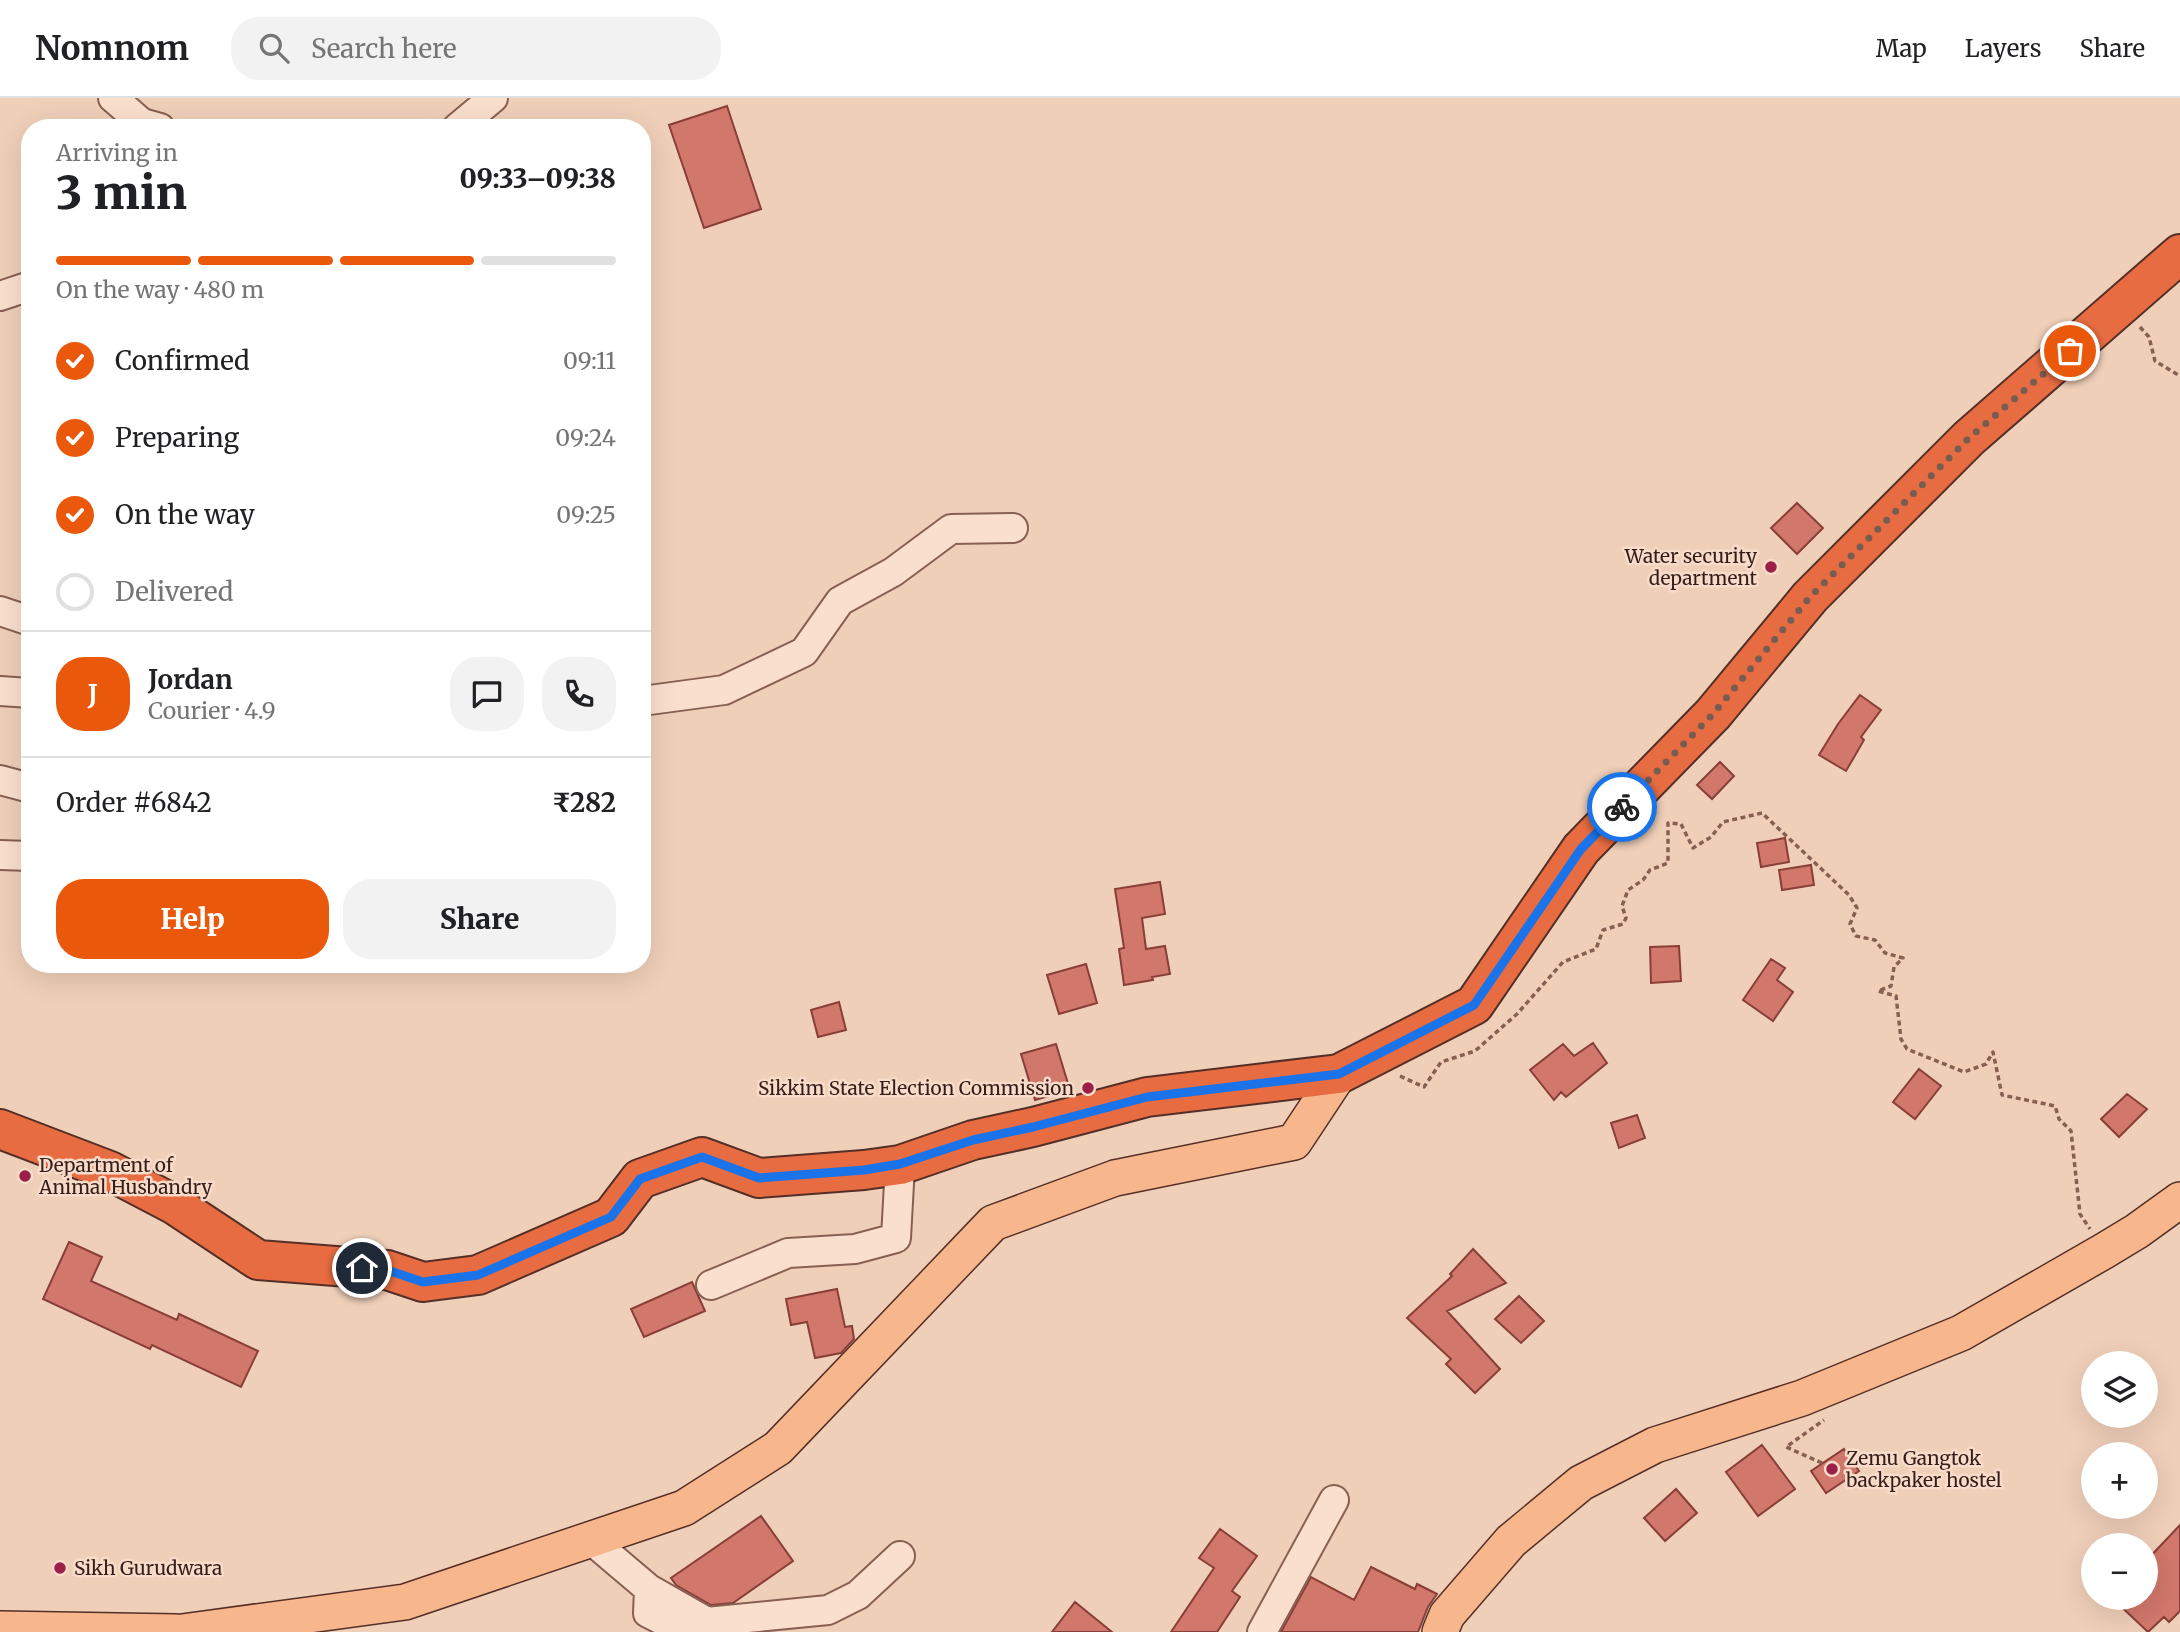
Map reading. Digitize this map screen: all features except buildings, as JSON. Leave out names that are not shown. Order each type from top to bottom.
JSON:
[{"type":"highway","points":[[0,1129],[110,1171],[175,1205],[258,1260],[387,1270],[423,1282],[478,1275],[611,1217],[640,1179],[702,1157],[759,1178],[864,1170],[900,1164],[973,1140],[1147,1097],[1339,1074],[1474,1005],[1581,849],[1713,714],[1810,597],[1969,438],[2180,254]]},
{"type":"main road","points":[[182,1632],[305,1624],[405,1602],[684,1508],[778,1448],[993,1223],[1115,1178],[1294,1142],[1339,1074]]},
{"type":"main road","points":[[1440,1632],[1447,1615],[1511,1541],[1581,1483],[1655,1446],[1802,1398],[1961,1333],[2137,1231],[2180,1200]]},
{"type":"main road","points":[[0,1629],[176,1632]]},
{"type":"street","points":[[113,98],[138,119]]},
{"type":"street","points":[[468,119],[493,98]]},
{"type":"street","points":[[0,296],[21,289]]},
{"type":"street","points":[[651,701],[724,690],[804,652],[840,601],[893,572],[951,529],[1013,528]]},
{"type":"street","points":[[0,611],[21,618]]},
{"type":"street","points":[[0,691],[21,692]]},
{"type":"street","points":[[0,780],[21,786]]},
{"type":"street","points":[[0,855],[21,856]]},
{"type":"street","points":[[711,1285],[788,1252],[855,1249],[896,1238],[900,1164]]},
{"type":"street","points":[[1262,1632],[1334,1500]]},
{"type":"street","points":[[590,1539],[649,1589],[708,1622],[828,1610],[858,1595],[900,1556]]},
{"type":"street","points":[[649,1589],[648,1613],[670,1624],[698,1632]]},
{"type":"path","points":[[2122,305],[2149,337],[2155,361],[2180,376]]},
{"type":"path","points":[[1392,1073],[1424,1087],[1441,1062],[1475,1051],[1517,1014],[1563,962],[1596,949],[1603,930],[1623,924],[1626,918],[1622,906],[1628,890],[1643,880],[1650,870],[1668,863],[1668,823],[1681,824],[1693,848],[1711,837],[1723,822],[1762,813],[1849,895],[1857,908],[1850,924],[1856,936],[1875,940],[1885,953],[1903,958],[1894,967],[1891,986],[1878,991],[1896,996],[1901,1039],[1907,1049],[1964,1072],[1986,1064],[1993,1052],[2002,1095],[2055,1106],[2059,1119],[2071,1131],[2080,1214],[2104,1251]]},
{"type":"path","points":[[1822,1463],[1786,1447],[1827,1418]]},
{"type":"way so far","points":[[1622,807],[1713,714],[1810,597],[1969,438],[2070,351]]},
{"type":"place","name":"Water security department","points":[[1771,567]]},
{"type":"place","name":"Sikkim State Election Commission","points":[[1088,1088]]},
{"type":"place","name":"Department of Animal Husbandry","points":[[25,1176]]},
{"type":"place","name":"Zemu Gangtok backpaker hostel","points":[[1832,1469]]},
{"type":"place","name":"Sikh Gurudwara","points":[[60,1568]]},
{"type":"route","points":[[362,1268],[387,1270],[423,1282],[478,1275],[611,1217],[640,1179],[702,1157],[759,1178],[864,1170],[900,1164],[973,1140],[1147,1097],[1339,1074],[1474,1005],[1581,849],[1622,807]]}]
